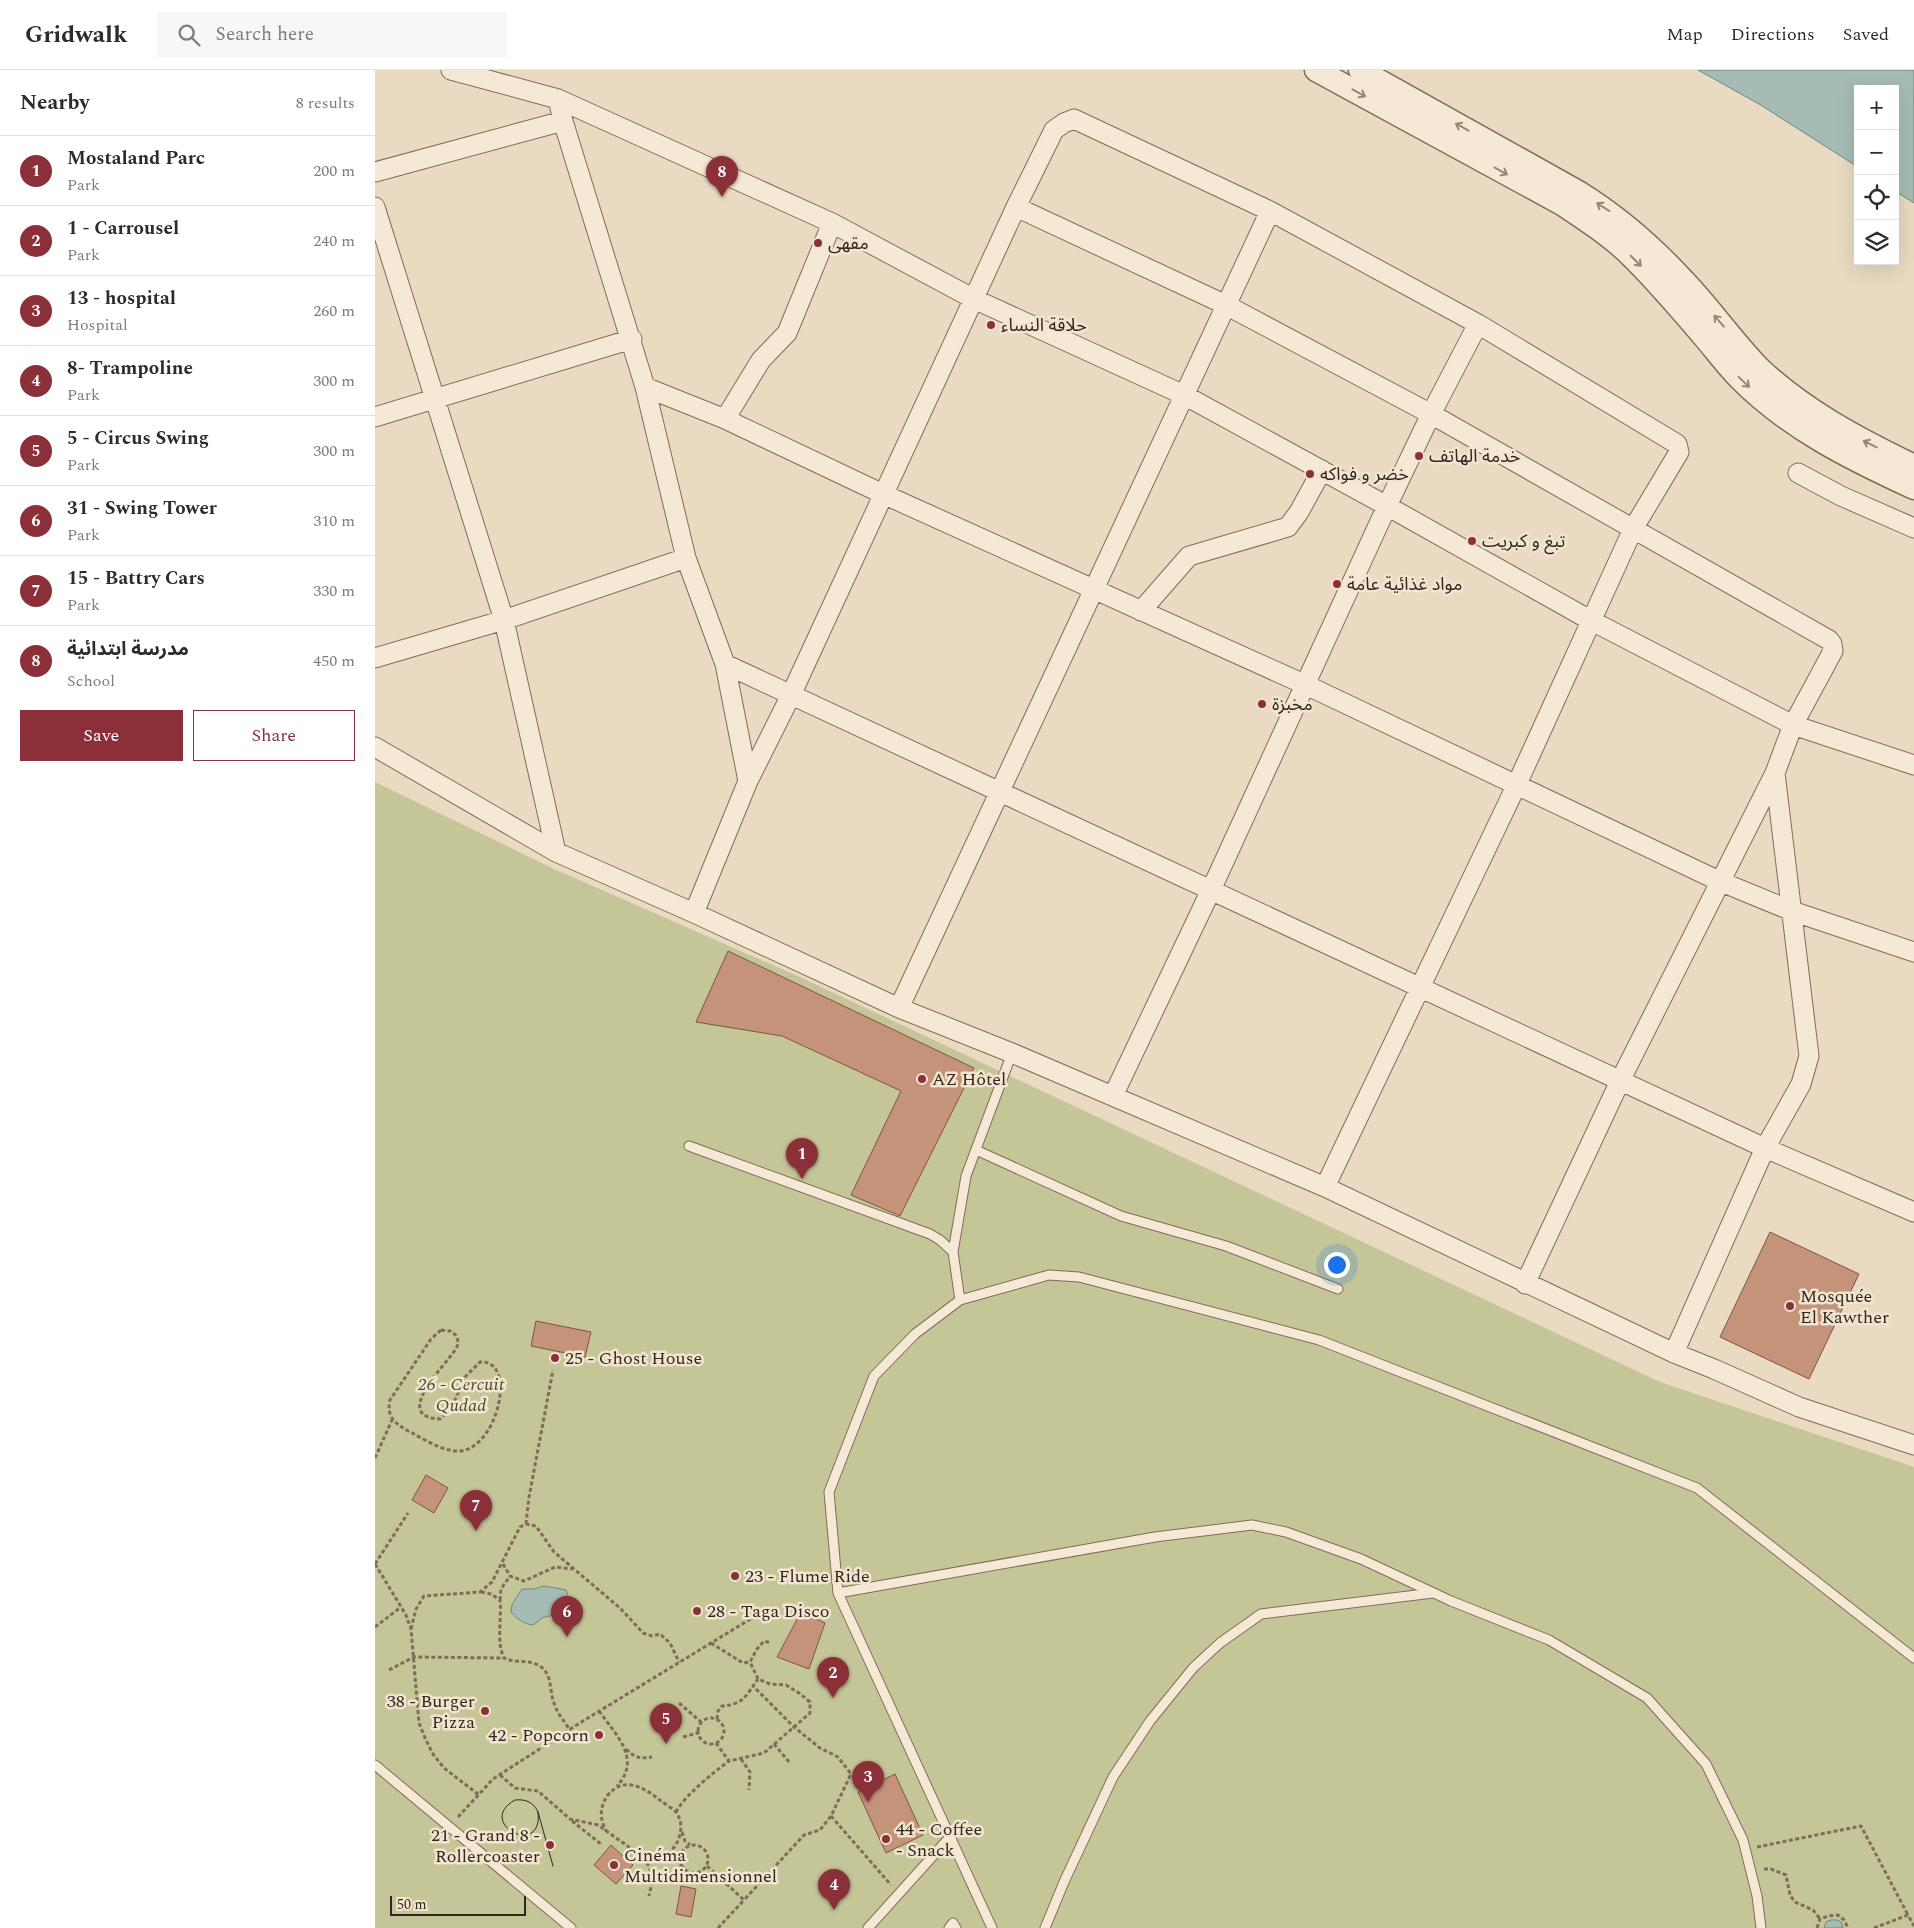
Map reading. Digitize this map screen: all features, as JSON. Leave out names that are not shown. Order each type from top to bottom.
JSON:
[{"type":"street","points":[[451,70],[558,99],[832,223],[974,299],[1184,396],[1322,470],[1590,620],[1793,725],[1914,765]]},
{"type":"street","points":[[1316,70],[1562,204],[1594,225],[1633,257],[1682,310],[1739,378],[1779,413],[1814,437],[1853,459],[1914,488]]},
{"type":"street","points":[[1360,70],[1611,213],[1649,245],[1673,269],[1758,366],[1789,393],[1837,426],[1914,466]]},
{"type":"street","points":[[558,99],[645,386],[686,558],[725,664],[748,781]]},
{"type":"street","points":[[694,913],[748,781],[791,694],[1016,207],[1055,130],[1064,122],[1074,119],[1271,211],[1478,324],[1677,444],[1679,452],[1633,529],[1517,784],[1325,1187]]},
{"type":"street","points":[[375,172],[563,120]]},
{"type":"street","points":[[375,207],[504,620],[556,852]]},
{"type":"street","points":[[1016,207],[1226,305],[1431,414],[1829,640],[1832,644],[1833,651],[1793,725],[1775,773],[1620,1081],[1525,1284]]},
{"type":"street","points":[[899,1008],[1271,211]]},
{"type":"street","points":[[725,419],[761,360],[787,333],[832,223]]},
{"type":"street","points":[[1113,1096],[1211,890],[1387,506],[1431,414],[1478,324]]},
{"type":"street","points":[[375,417],[631,339]]},
{"type":"street","points":[[645,386],[725,419],[1094,591],[1306,685],[1719,881],[1792,912],[1914,952]]},
{"type":"street","points":[[1141,612],[1189,556],[1287,527],[1299,512],[1322,470]]},
{"type":"street","points":[[1798,473],[1841,496],[1914,528]]},
{"type":"street","points":[[375,658],[504,620],[686,558]]},
{"type":"street","points":[[725,664],[1765,1148],[1914,1212]]},
{"type":"street","points":[[375,747],[556,852],[694,913],[899,1008],[1113,1096],[1325,1187],[1525,1284],[1674,1353],[1799,1407],[1914,1445]]},
{"type":"street","points":[[1674,1353],[1765,1148],[1801,1084],[1809,1056],[1775,773]]},
{"type":"lane","points":[[960,1300],[953,1252],[966,1176],[1012,1054]]},
{"type":"lane","points":[[689,1146],[931,1234],[953,1252]]},
{"type":"lane","points":[[976,1150],[1121,1216],[1157,1228],[1226,1246],[1338,1289]]},
{"type":"lane","points":[[992,1928],[838,1593],[829,1492],[874,1376],[915,1334],[960,1300],[1049,1275],[1079,1277],[1319,1340],[1697,1488],[1914,1658]]},
{"type":"lane","points":[[838,1593],[1155,1536],[1252,1525],[1286,1532],[1361,1559],[1433,1593],[1549,1640],[1647,1698],[1706,1764],[1743,1840],[1757,1896],[1761,1928]]},
{"type":"lane","points":[[1045,1928],[1064,1882],[1113,1777],[1150,1722],[1193,1668],[1220,1643],[1261,1614],[1433,1593]]},
{"type":"lane","points":[[375,1765],[571,1928]]},
{"type":"lane","points":[[868,1928],[950,1837]]},
{"type":"lane","points":[[949,1928],[953,1923],[956,1928]]},
{"type":"path","points":[[441,1330],[450,1331],[457,1336],[458,1343],[455,1350],[422,1395],[420,1406],[423,1414],[430,1419],[441,1419],[451,1409],[465,1377],[480,1362],[487,1362],[495,1367],[500,1381],[499,1401],[494,1421],[475,1446],[457,1451],[441,1448],[399,1426],[392,1420],[389,1416],[389,1400],[431,1339],[441,1330]]},
{"type":"path","points":[[526,1524],[529,1497],[553,1370]]},
{"type":"path","points":[[375,1458],[392,1420]]},
{"type":"path","points":[[408,1513],[375,1564],[401,1607],[411,1629],[419,1723],[425,1738],[443,1768],[479,1795]]},
{"type":"path","points":[[480,1592],[492,1582],[520,1527],[526,1524],[536,1526],[554,1552],[620,1608],[643,1633],[652,1636],[660,1634],[670,1643],[679,1662]]},
{"type":"path","points":[[503,1563],[510,1576],[524,1581],[555,1567],[574,1569]]},
{"type":"path","points":[[504,1658],[500,1650],[500,1600],[501,1589],[510,1576]]},
{"type":"path","points":[[411,1629],[416,1609],[424,1596],[480,1592],[491,1594],[500,1600]]},
{"type":"path","points":[[375,1627],[401,1607]]},
{"type":"path","points":[[450,1827],[493,1779],[599,1711],[757,1615]]},
{"type":"path","points":[[750,1662],[764,1641],[771,1643]]},
{"type":"path","points":[[711,1643],[743,1663],[750,1662]]},
{"type":"path","points":[[389,1670],[414,1657],[504,1658],[513,1662],[527,1662],[538,1665],[546,1672],[552,1686],[553,1701],[570,1730]]},
{"type":"path","points":[[676,1812],[680,1804],[729,1761],[764,1753],[811,1713],[810,1702],[786,1685],[770,1684],[758,1678],[750,1662]]},
{"type":"path","points":[[698,1733],[705,1742],[716,1743],[721,1739],[723,1728],[717,1719],[718,1711],[722,1706],[744,1700],[758,1678]]},
{"type":"path","points":[[718,1928],[804,1835],[820,1830],[831,1816],[851,1774],[838,1757],[820,1748],[794,1727],[753,1686]]},
{"type":"path","points":[[679,1703],[701,1722]]},
{"type":"path","points":[[599,1711],[625,1749],[633,1756],[641,1759],[652,1757]]},
{"type":"path","points":[[701,1722],[711,1718],[717,1719]]},
{"type":"path","points":[[698,1733],[701,1722]]},
{"type":"path","points":[[683,1737],[698,1733]]},
{"type":"path","points":[[716,1743],[729,1761]]},
{"type":"path","points":[[774,1744],[789,1762]]},
{"type":"path","points":[[606,1831],[602,1822],[602,1804],[626,1774],[628,1759],[625,1749]]},
{"type":"path","points":[[741,1759],[750,1772],[749,1790]]},
{"type":"path","points":[[499,1775],[515,1788],[537,1791],[601,1844]]},
{"type":"path","points":[[570,1818],[598,1825],[643,1857],[672,1858],[691,1873],[697,1874],[703,1871],[709,1860],[707,1854],[698,1845],[691,1845],[685,1841],[676,1812],[639,1786],[630,1784],[613,1790]]},
{"type":"path","points":[[831,1816],[899,1894]]},
{"type":"path","points":[[1745,1849],[1861,1826],[1914,1926]]},
{"type":"path","points":[[661,1857],[669,1853],[675,1846],[681,1829]]},
{"type":"path","points":[[681,1865],[681,1853],[691,1845]]},
{"type":"path","points":[[643,1857],[653,1874],[649,1896]]},
{"type":"path","points":[[707,1866],[744,1900]]},
{"type":"path","points":[[1751,1870],[1771,1869],[1786,1875],[1790,1895],[1795,1902],[1813,1910],[1820,1919]]},
{"type":"path","points":[[1820,1919],[1838,1915],[1844,1920],[1848,1928]]},
{"type":"path","points":[[1874,1928],[1908,1915]]},
{"type":"path","points":[[1817,1928],[1820,1919]]},
{"type":"green space","name":"26 - Cercuit Qudad","points":[[375,782],[552,868],[800,977],[1660,1382],[1914,1467],[1914,1928],[375,1928]]},
{"type":"shaded area","points":[[1698,70],[1914,70],[1914,203],[1899,194],[1899,85],[1854,85],[1854,164],[1759,104]]},
{"type":"shaded area","points":[[544,1586],[566,1590],[569,1599],[553,1615],[542,1618],[533,1625],[530,1625],[518,1619],[511,1612],[512,1605],[521,1590]]},
{"type":"shaded area","points":[[1831,1920],[1841,1922],[1843,1928],[1824,1928],[1826,1922]]},
{"type":"building","name":"AZ Hôtel","points":[[728,951],[974,1068],[900,1216],[851,1195],[901,1091],[782,1036],[696,1022]]},
{"type":"building","name":"Mosquée El Kawther","points":[[1770,1232],[1859,1274],[1809,1379],[1720,1337]]},
{"type":"building","points":[[536,1321],[591,1332],[585,1357],[531,1346]]},
{"type":"building","points":[[426,1475],[448,1488],[434,1513],[412,1500]]},
{"type":"building","points":[[801,1612],[825,1623],[809,1669],[777,1657]]},
{"type":"building","points":[[895,1774],[923,1835],[886,1853],[858,1792]]},
{"type":"building","name":"Cinéma Multidimensionnel","points":[[611,1845],[633,1865],[616,1884],[594,1865]]},
{"type":"building","points":[[681,1886],[696,1889],[691,1917],[676,1914]]},
{"type":"tram line","points":[[538,1812],[537,1826],[531,1833],[523,1835],[513,1832],[506,1826],[502,1818],[504,1809],[515,1800],[523,1800],[534,1806],[538,1812],[553,1866]]},
{"type":"place","name":"مدرسة ابتدائية","points":[[722,197]]},
{"type":"place","name":"مقهى","points":[[818,243]]},
{"type":"place","name":"حلاقة النساء","points":[[991,325]]},
{"type":"place","name":"خدمة الهاتف","points":[[1419,456]]},
{"type":"place","name":"خضر و فواكه","points":[[1310,474]]},
{"type":"place","name":"تبغ و كبريت","points":[[1472,541]]},
{"type":"place","name":"مواد غذائية عامة","points":[[1337,584]]},
{"type":"place","name":"مخبزة","points":[[1262,704]]},
{"type":"place","name":"AZ Hôtel","points":[[922,1079]]},
{"type":"place","name":"Mostaland Parc","points":[[802,1179]]},
{"type":"place","name":"Mosquée El Kawther","points":[[1790,1306]]},
{"type":"place","name":"25 - Ghost House","points":[[555,1358]]},
{"type":"place","name":"15 - Battry Cars","points":[[476,1531]]},
{"type":"place","name":"23 - Flume Ride","points":[[735,1576]]},
{"type":"place","name":"28 - Taga Disco","points":[[697,1611]]},
{"type":"place","name":"31 - Swing Tower","points":[[567,1637]]},
{"type":"place","name":"1 - Carrousel","points":[[833,1698]]},
{"type":"place","name":"38 - Burger Pizza","points":[[485,1711]]},
{"type":"place","name":"42 - Popcorn","points":[[599,1735]]},
{"type":"place","name":"5 - Circus Swing","points":[[666,1744]]},
{"type":"place","name":"13 - hospital","points":[[868,1802]]},
{"type":"place","name":"44 - Coffee - Snack","points":[[886,1839]]},
{"type":"place","name":"21 - Grand 8 - Rollercoaster","points":[[550,1845]]},
{"type":"place","name":"Cinéma Multidimensionnel","points":[[614,1865]]},
{"type":"place","name":"8- Trampoline","points":[[834,1910]]}]
